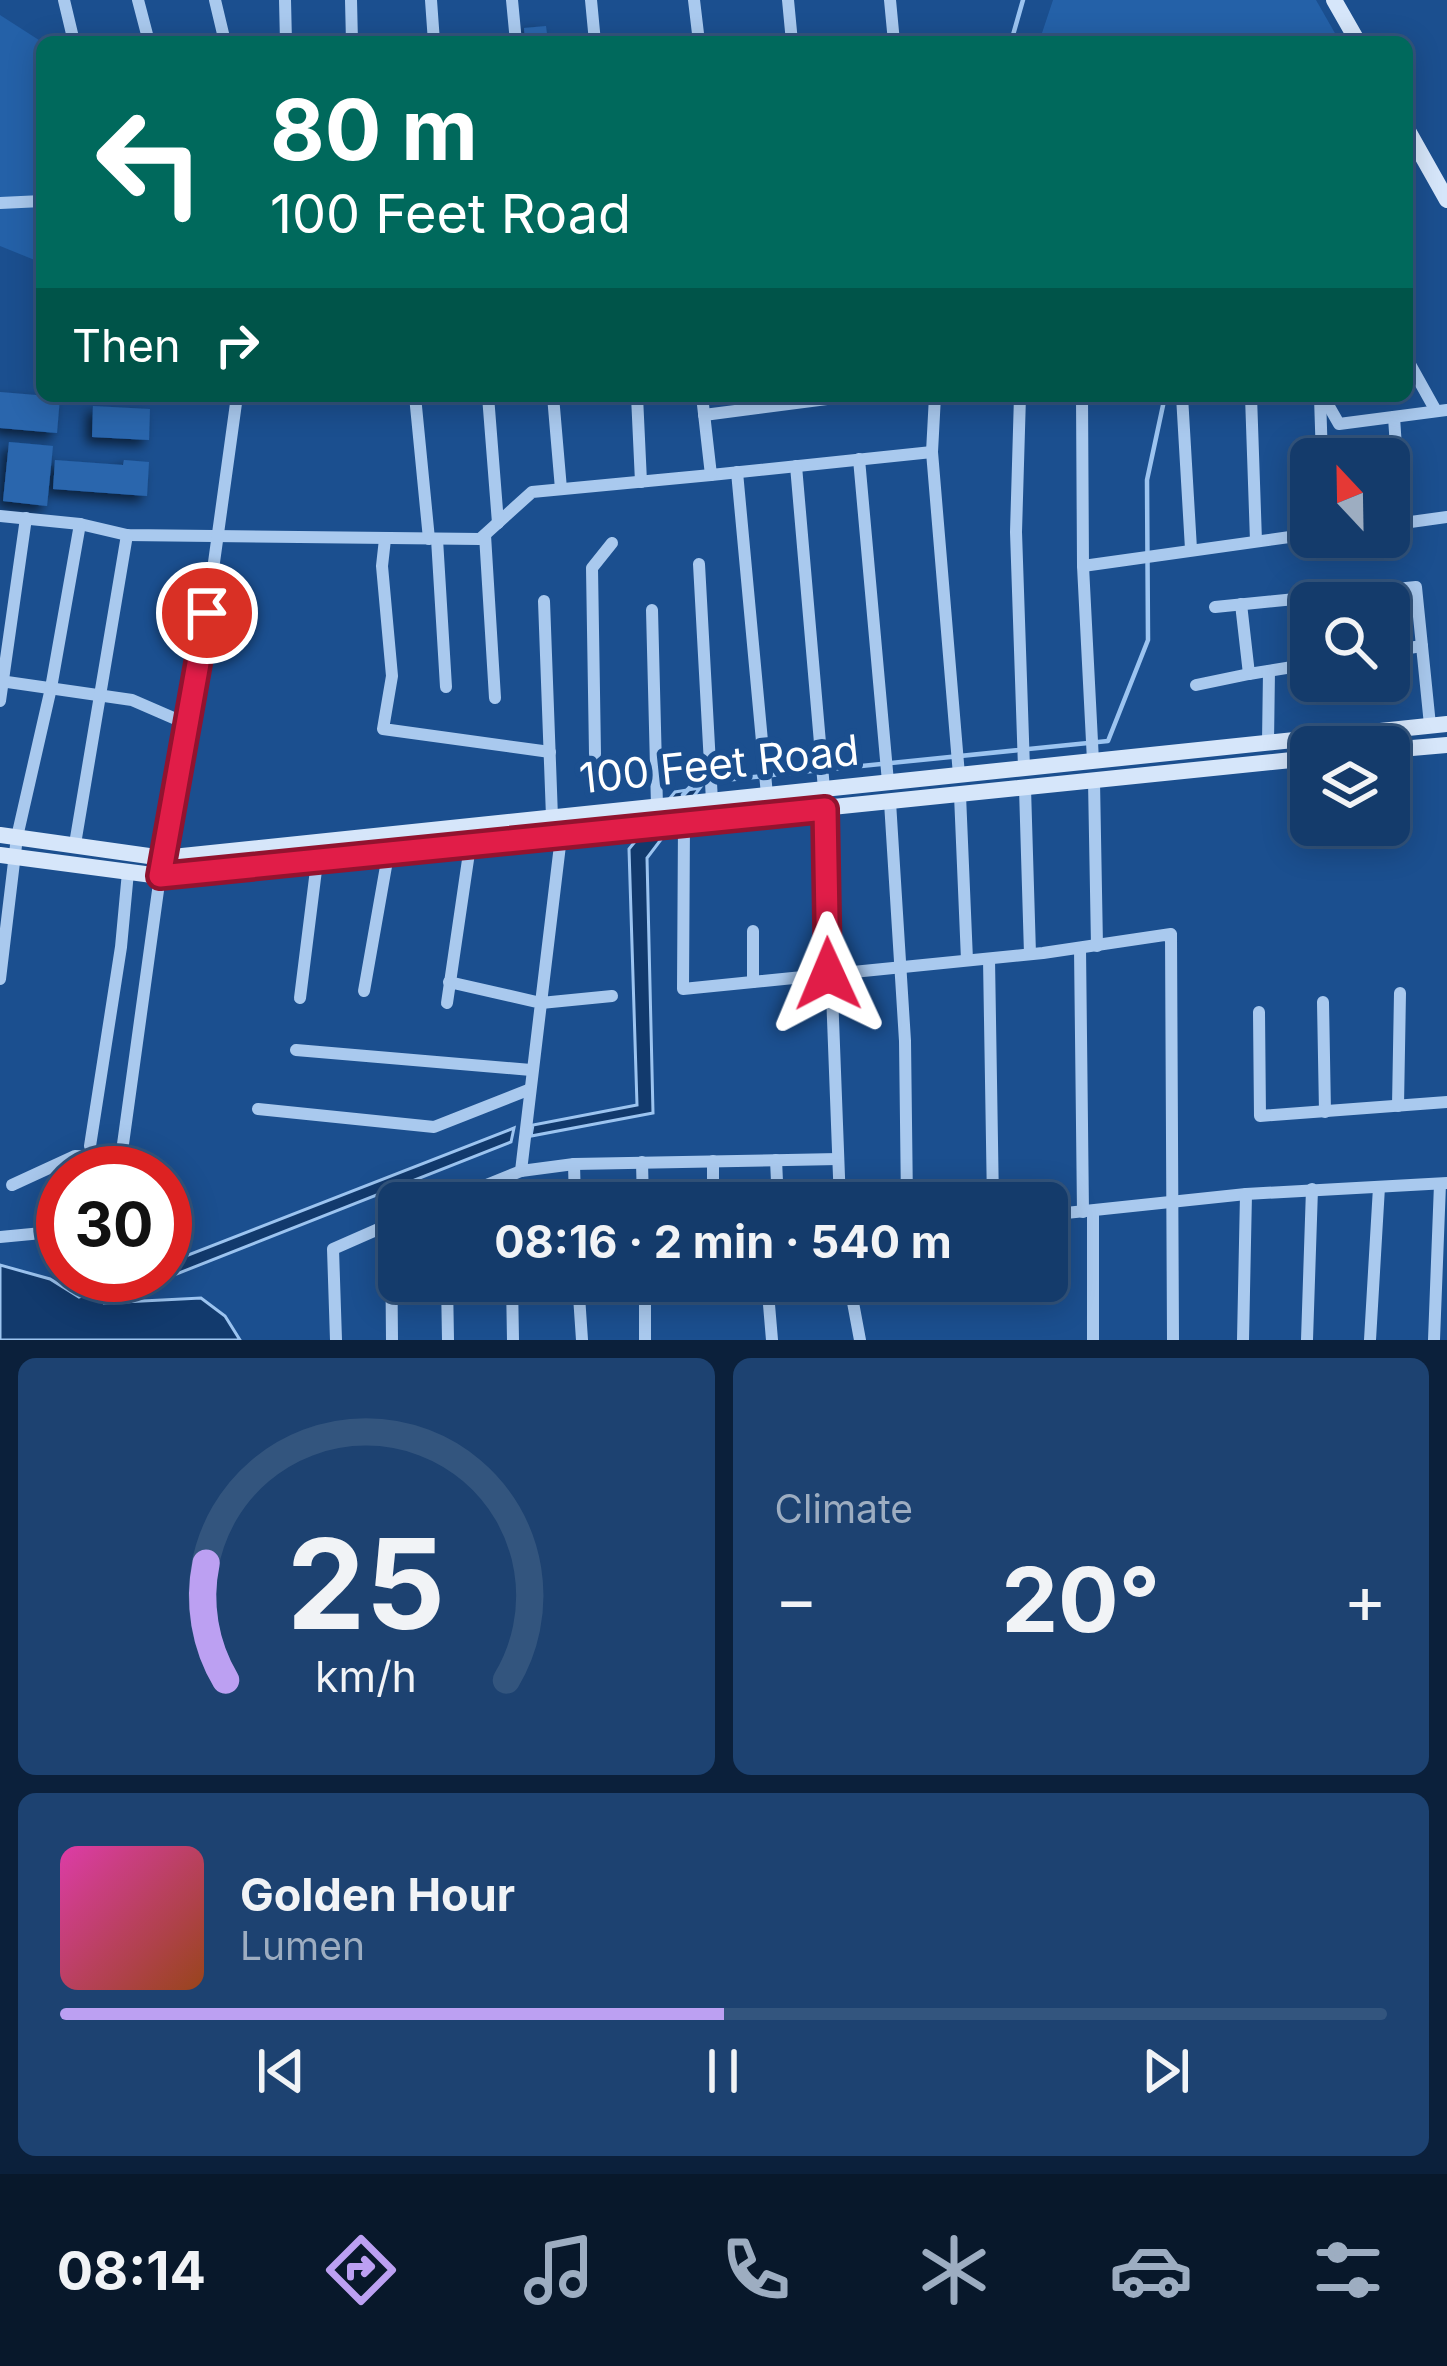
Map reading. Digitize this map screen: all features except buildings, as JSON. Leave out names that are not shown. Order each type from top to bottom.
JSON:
[{"type":"main road","points":[[1334,0],[1355,36]]},
{"type":"main road","points":[[1413,140],[1447,200]]},
{"type":"main road","name":"100 Feet Road","points":[[7,856],[128,872],[552,817],[1438,725]]},
{"type":"main road","points":[[1410,748],[1447,745]]},
{"type":"main road","name":"100 Feet Road","points":[[9,837],[74,844],[162,867],[317,862],[1290,760]]},
{"type":"street","points":[[64,0],[73,36]]},
{"type":"street","points":[[139,0],[147,36]]},
{"type":"street","points":[[214,0],[223,36]]},
{"type":"street","points":[[285,0],[286,36]]},
{"type":"street","points":[[351,0],[352,36]]},
{"type":"street","points":[[431,0],[434,36]]},
{"type":"street","points":[[512,0],[515,36]]},
{"type":"street","points":[[591,0],[594,36]]},
{"type":"street","points":[[694,0],[698,36]]},
{"type":"street","points":[[788,0],[791,36]]},
{"type":"street","points":[[890,0],[893,36]]},
{"type":"street","points":[[0,203],[36,201]]},
{"type":"street","points":[[1326,402],[1339,424],[1442,410],[1413,368]]},
{"type":"street","points":[[123,1146],[236,402]]},
{"type":"street","points":[[416,402],[446,687]]},
{"type":"street","points":[[488,402],[498,523]]},
{"type":"street","points":[[554,402],[561,489]]},
{"type":"street","points":[[638,402],[641,482]]},
{"type":"street","points":[[703,402],[711,475]]},
{"type":"street","points":[[704,415],[804,402]]},
{"type":"street","points":[[935,402],[932,452],[959,775]]},
{"type":"street","points":[[1020,402],[1016,532],[1024,768]]},
{"type":"street","points":[[1082,402],[1093,761]]},
{"type":"street","points":[[1182,402],[1191,549]]},
{"type":"street","points":[[1251,402],[1256,541]]},
{"type":"street","points":[[1322,402],[1322,438]]},
{"type":"street","points":[[1394,416],[1394,438]]},
{"type":"street","points":[[0,516],[80,524],[127,535],[480,539],[532,492],[932,452]]},
{"type":"street","points":[[860,459],[889,782]]},
{"type":"street","points":[[796,466],[824,789]]},
{"type":"street","points":[[737,472],[766,795]]},
{"type":"street","points":[[0,701],[26,518]]},
{"type":"street","points":[[1410,523],[1447,518]]},
{"type":"street","points":[[0,979],[9,837],[51,688],[80,524]]},
{"type":"street","points":[[74,844],[127,535]]},
{"type":"street","points":[[485,535],[495,698]]},
{"type":"street","points":[[1084,566],[1290,537]]},
{"type":"street","points":[[385,538],[382,566],[392,676],[383,729],[550,752]]},
{"type":"street","points":[[595,754],[592,568],[612,543]]},
{"type":"street","points":[[699,564],[712,800]]},
{"type":"street","points":[[1215,607],[1416,587],[1438,725]]},
{"type":"street","points":[[544,601],[552,817]]},
{"type":"street","points":[[1241,604],[1249,674]]},
{"type":"street","points":[[652,610],[657,806]]},
{"type":"street","points":[[1410,648],[1422,646]]},
{"type":"street","points":[[1196,685],[1290,668]]},
{"type":"street","points":[[1268,742],[1269,671]]},
{"type":"street","points":[[2,681],[140,703],[185,723]]},
{"type":"street","points":[[1094,781],[1097,946]]},
{"type":"street","points":[[1025,788],[1030,954]]},
{"type":"street","points":[[960,795],[967,960]]},
{"type":"street","points":[[890,802],[905,1041],[907,1182]]},
{"type":"street","points":[[825,809],[839,1182]]},
{"type":"street","points":[[684,824],[683,989],[989,959],[1171,934],[1173,1340]]},
{"type":"street","points":[[521,1172],[560,837]]},
{"type":"street","points":[[447,1003],[470,846]]},
{"type":"street","points":[[364,991],[388,855]]},
{"type":"street","points":[[299,998],[317,862]]},
{"type":"street","points":[[90,1146],[128,872]]},
{"type":"street","points":[[753,932],[753,982]]},
{"type":"street","points":[[1080,948],[1093,1340]]},
{"type":"street","points":[[989,959],[993,1182]]},
{"type":"street","points":[[449,982],[541,1003],[612,996]]},
{"type":"street","points":[[1398,1106],[1400,993]]},
{"type":"street","points":[[1323,1002],[1325,1112]]},
{"type":"street","points":[[1258,1012],[1259,1114],[1447,1102]]},
{"type":"street","points":[[296,1050],[531,1070]]},
{"type":"street","points":[[258,1109],[434,1127],[528,1090]]},
{"type":"street","points":[[496,1182],[521,1172],[574,1164],[838,1159]]},
{"type":"street","points":[[776,1160],[777,1182]]},
{"type":"street","points":[[713,1161],[713,1182]]},
{"type":"street","points":[[642,1162],[642,1182]]},
{"type":"street","points":[[574,1164],[574,1182]]},
{"type":"street","points":[[12,1185],[36,1174]]},
{"type":"street","points":[[506,1178],[506,1182]]},
{"type":"street","points":[[1068,1214],[1246,1194],[1443,1184],[1434,1340]]},
{"type":"street","points":[[1370,1340],[1379,1187]]},
{"type":"street","points":[[1307,1340],[1312,1189]]},
{"type":"street","points":[[1243,1340],[1246,1194]]},
{"type":"street","points":[[336,1340],[333,1249],[378,1229]]},
{"type":"street","points":[[0,1237],[36,1234]]},
{"type":"street","points":[[392,1340],[393,1302]]},
{"type":"street","points":[[447,1302],[448,1340]]},
{"type":"street","points":[[512,1302],[513,1340]]},
{"type":"street","points":[[579,1302],[582,1340]]},
{"type":"street","points":[[645,1302],[645,1340]]},
{"type":"street","points":[[769,1302],[772,1340]]},
{"type":"street","points":[[853,1302],[860,1340]]},
{"type":"shaded area","points":[[1053,0],[1316,0],[1337,36],[1041,36]]},
{"type":"shaded area","points":[[0,15],[36,38],[36,261],[0,246]]},
{"type":"shaded area","points":[[700,788],[647,858],[653,1113],[531,1136],[533,1125],[637,1105],[629,849],[675,792]]},
{"type":"shaded area","points":[[514,1128],[511,1142],[410,1182],[378,1182],[378,1194],[192,1268],[192,1253]]},
{"type":"shaded area","points":[[0,1265],[36,1275],[36,1302],[192,1302],[201,1298],[225,1316],[240,1340],[0,1340]]},
{"type":"waterway","points":[[1013,36],[1023,0]]},
{"type":"waterway","points":[[683,795],[694,783],[1108,741],[1148,640],[1147,480],[1164,402]]},
{"type":"route","points":[[207,613],[160,876],[825,809],[828,974]]}]
